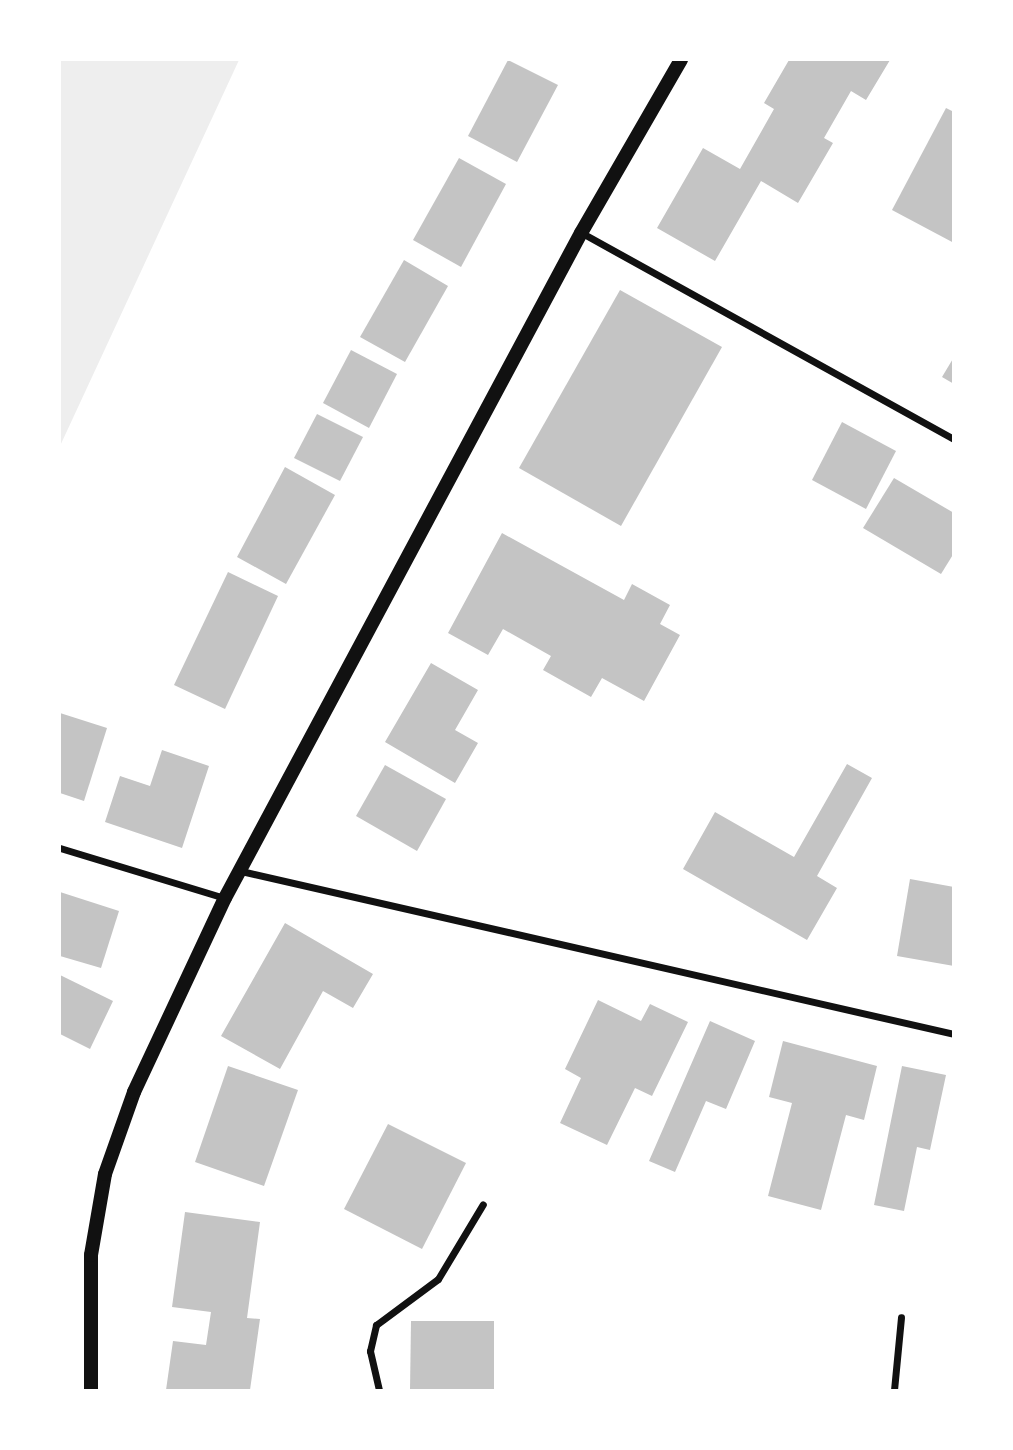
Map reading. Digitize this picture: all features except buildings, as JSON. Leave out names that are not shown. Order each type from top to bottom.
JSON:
[{"type":"main road","points":[[91,1391],[91,1255],[104,1174],[134,1092],[225,898],[581,233],[681,60]]},
{"type":"street","points":[[581,233],[954,439]]},
{"type":"street","points":[[60,848],[225,898]]},
{"type":"street","points":[[240,871],[954,1034]]},
{"type":"street","points":[[379,1391],[370,1351],[376,1325],[438,1279],[483,1204]]},
{"type":"street","points":[[894,1391],[901,1317]]},
{"type":"shaded area","points":[[60,60],[239,60],[60,446]]}]
